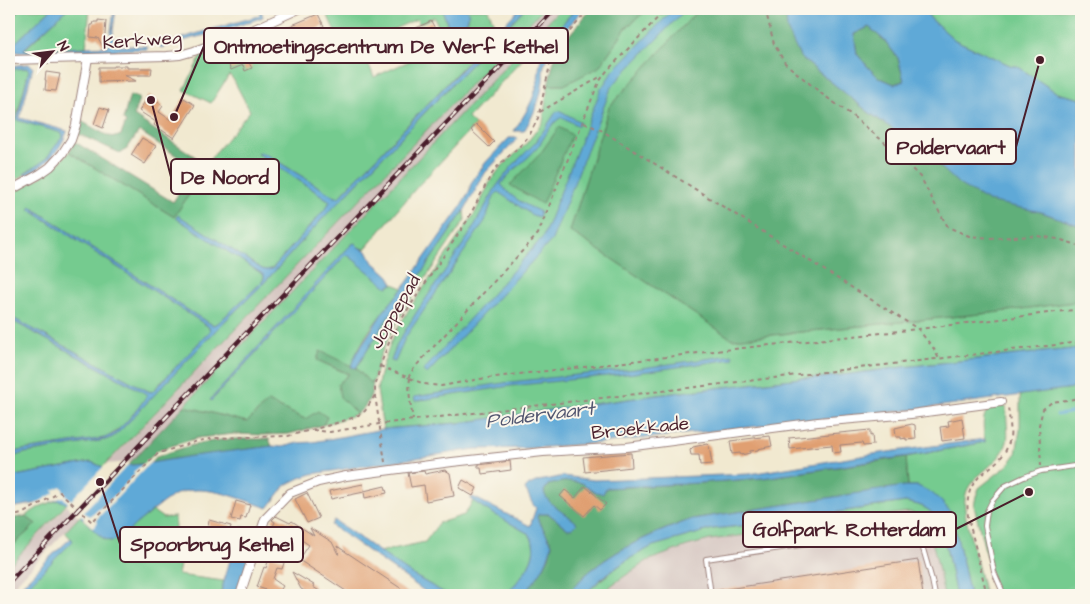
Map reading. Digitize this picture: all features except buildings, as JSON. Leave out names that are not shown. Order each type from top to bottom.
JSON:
[{"type":"street","name":"Kerkweg","points":[[9,60],[167,56],[180,54],[194,51],[250,31],[299,9]]},
{"type":"street","points":[[9,191],[40,174],[50,167],[62,154],[76,125],[88,58]]},
{"type":"street","name":"Broekkade","points":[[240,595],[265,518],[290,493],[318,482],[346,476],[543,452],[627,447],[818,422],[911,414],[1001,402]]},
{"type":"lane","points":[[1004,595],[994,572],[985,526],[987,511],[992,501],[1005,486],[1024,477],[1041,471],[1081,465]]},
{"type":"lane","points":[[711,595],[706,559],[917,528],[935,595]]},
{"type":"path","points":[[9,19],[20,9]]},
{"type":"path","name":"Joppepad","points":[[9,517],[22,514],[60,492],[92,522],[159,453],[198,441],[216,438],[288,436],[355,417],[364,411],[375,395],[380,366],[392,335],[467,221],[490,176],[530,134],[540,112],[550,65],[555,54],[565,38],[589,9]]},
{"type":"path","points":[[540,112],[602,76],[666,9]]},
{"type":"path","points":[[768,9],[767,16],[774,44],[784,63],[889,146],[921,178],[948,227],[969,236],[990,238],[1037,236],[1058,238],[1081,246]]},
{"type":"path","points":[[413,420],[409,394],[409,378],[414,368],[538,234],[585,123],[593,96],[602,76]]},
{"type":"path","points":[[585,123],[601,130],[918,330],[934,349],[939,359]]},
{"type":"path","points":[[380,366],[424,384],[441,386],[528,373],[918,330],[1081,309]]},
{"type":"path","points":[[310,430],[330,432],[379,424],[1081,342]]},
{"type":"path","points":[[375,395],[386,465]]},
{"type":"path","points":[[1041,471],[1039,425],[1042,409],[1052,402],[1081,398]]},
{"type":"path","points":[[987,595],[968,517],[967,504],[972,485],[999,460],[1008,446],[1010,429],[1008,403],[1001,402]]},
{"type":"shaded area","points":[[543,9],[560,9],[9,591],[9,566]]},
{"type":"shaded area","points":[[938,490],[959,595],[597,595],[626,570],[699,539]]},
{"type":"green space","points":[[9,9],[51,9],[13,45],[9,56]]},
{"type":"green space","points":[[67,9],[90,9],[86,47],[24,50]]},
{"type":"green space","points":[[325,9],[442,9],[448,26],[457,27],[468,20],[467,9],[488,9],[497,31],[339,197],[335,197],[266,154],[258,153],[330,201],[327,207],[272,269],[262,269],[178,216],[264,275],[262,282],[218,323],[213,325],[31,207],[29,209],[209,327],[210,331],[152,392],[9,316],[9,195],[49,171],[69,152],[174,217],[207,168],[206,164],[250,111],[229,75],[211,103],[184,90],[201,56],[246,39],[255,56],[262,52],[264,56],[271,54],[276,62],[335,32]],"holes":[[[434,17],[442,35],[427,42],[431,51],[374,77],[360,44],[417,19],[419,24]]]},
{"type":"green space","points":[[524,9],[543,9],[103,467],[91,462],[9,477],[9,458],[24,453],[105,440],[113,437],[263,284],[326,215]]},
{"type":"green space","points":[[560,9],[575,9],[554,34],[544,51],[537,44],[468,118],[475,125],[417,187],[365,249],[358,247],[354,243],[211,401],[346,255],[390,286],[393,284],[403,288],[367,335],[351,367],[320,352],[317,360],[350,375],[340,397],[357,414],[323,425],[327,417],[305,419],[268,402],[247,422],[184,406]]},
{"type":"green space","points":[[591,9],[648,9],[626,28],[599,67],[564,85],[548,85],[554,60],[570,34]]},
{"type":"green space","points":[[648,9],[699,9],[609,107],[570,231],[732,339],[1000,312],[1081,301],[1081,348],[657,395],[458,423],[383,429],[377,390],[380,374],[394,335],[409,309],[475,213],[491,180],[501,167],[525,145],[543,122],[548,85],[564,85],[599,67],[626,28]]},
{"type":"green space","points":[[699,9],[788,9],[786,17],[800,57],[871,114],[920,148],[1041,212],[1081,226],[1081,301],[1000,312],[732,339],[570,231],[609,107]]},
{"type":"green space","points":[[923,9],[1081,9],[1081,99],[1057,93],[1017,66],[1012,66],[955,40],[931,19]]},
{"type":"green space","points":[[869,27],[885,41],[898,58],[904,81],[894,84],[878,77],[857,54],[854,34]]},
{"type":"green space","points":[[27,68],[29,70],[17,120],[62,133],[64,136],[45,160],[9,183],[9,89],[13,70]]},
{"type":"green space","points":[[130,95],[139,98],[134,116],[206,164],[207,168],[174,217],[69,152],[75,142],[173,202],[195,168],[139,131],[127,149],[120,153],[78,134],[81,121],[108,136],[116,137],[121,135],[126,122],[123,120]]},
{"type":"green space","points":[[559,127],[572,135],[542,204],[510,185],[540,154]]},
{"type":"green space","points":[[464,211],[465,220],[390,334],[379,359],[373,382],[369,382],[356,368],[389,316],[409,291]]},
{"type":"green space","points":[[9,319],[147,394],[147,397],[122,426],[105,438],[23,450],[9,454]]},
{"type":"green space","points":[[320,351],[356,368],[369,382],[373,382],[369,400],[357,414],[340,397],[338,384],[349,374],[317,360]]},
{"type":"green space","points":[[1081,387],[1081,595],[996,595],[974,506],[979,488],[1008,465],[1016,454],[1020,429],[1020,394]]},
{"type":"green space","points":[[268,402],[305,419],[318,411],[327,417],[323,425],[289,434],[234,434],[198,438],[158,450],[144,464],[128,465],[184,406],[247,422]]},
{"type":"green space","points":[[997,405],[1006,407],[1008,439],[1006,445],[1003,452],[971,483],[965,497],[966,518],[985,595],[970,595],[951,513],[918,486],[908,486],[906,457],[985,442],[984,416],[989,409]]},
{"type":"green space","points":[[235,439],[269,439],[272,446],[150,463],[156,457],[189,446]]},
{"type":"green space","points":[[906,457],[908,486],[692,519],[654,534],[617,552],[590,571],[567,595],[523,595],[544,567],[552,544],[537,518],[538,514],[549,514],[568,529],[545,497],[544,491],[548,485],[574,481],[582,483],[593,491],[606,488],[700,483],[763,478]]},
{"type":"green space","points":[[58,500],[64,501],[67,504],[9,566],[9,548],[36,524],[25,516],[41,506]]},
{"type":"green space","points":[[473,501],[529,534],[533,542],[534,551],[528,567],[506,595],[448,595],[413,575],[379,552],[425,542],[439,523],[464,515]]},
{"type":"green space","points":[[905,502],[925,508],[936,519],[944,539],[956,595],[944,595],[928,530],[920,516],[909,512],[710,540],[687,546],[647,561],[613,584],[601,595],[584,595],[627,560],[652,546],[713,529]]},
{"type":"green space","points":[[153,511],[163,518],[175,517],[175,545],[183,548],[178,575],[224,581],[220,595],[19,595],[73,541],[65,532],[80,516],[105,540],[110,541],[119,539]]},
{"type":"green space","points":[[25,516],[36,524],[9,549],[9,519]]},
{"type":"water","points":[[51,9],[67,9],[24,50],[108,46],[114,9],[116,9],[113,31],[114,45],[147,46],[148,48],[31,53],[13,50],[13,45]]},
{"type":"water","points":[[259,9],[261,9],[263,17],[223,31],[161,48],[159,46],[258,16],[260,14]]},
{"type":"water","points":[[442,9],[467,9],[467,21],[461,26],[448,26]]},
{"type":"water","points":[[519,9],[524,9],[326,215],[263,284],[219,327],[121,430],[113,437],[105,440],[24,453],[9,458],[9,454],[23,450],[105,438],[112,435],[132,416],[147,394],[9,319],[9,316],[152,392],[210,331],[209,327],[29,209],[31,207],[197,316],[213,325],[218,323],[262,282],[264,275],[176,218],[178,215],[262,269],[272,269],[327,207],[330,201],[257,153],[266,154],[335,197],[339,197]]},
{"type":"water","points":[[575,9],[584,9],[566,29],[543,68],[540,94],[524,131],[514,131],[535,93],[540,62],[545,49],[552,37]]},
{"type":"water","points":[[674,9],[686,9],[611,88],[552,240],[427,374],[423,371],[543,237],[601,89],[613,71]]},
{"type":"water","points":[[788,9],[923,9],[931,19],[955,40],[1012,66],[1017,66],[1057,93],[1081,99],[1081,226],[1041,212],[988,201],[960,185],[920,148],[871,114],[800,57],[787,29],[786,17]],"holes":[[[869,27],[885,41],[898,58],[904,81],[894,84],[878,77],[857,54],[854,34]]]},
{"type":"water","points":[[28,64],[33,67],[20,118],[67,132],[51,158],[26,176],[24,174],[45,160],[63,136],[62,133],[17,120],[29,70],[27,68],[14,69],[9,89],[9,66]]},
{"type":"water","points":[[561,111],[580,122],[578,126],[562,117],[558,120],[537,148],[501,184],[518,200],[539,211],[539,217],[532,215],[498,192],[494,196],[485,221],[405,338],[395,362],[391,361],[397,344],[468,237],[496,187],[511,167],[536,142],[556,112]]},
{"type":"water","points":[[509,138],[518,138],[485,173],[464,211],[399,305],[389,316],[356,368],[351,367],[356,354],[383,312],[403,288],[460,208],[469,192],[471,183],[486,162]]},
{"type":"water","points":[[355,243],[358,247],[367,251],[372,261],[389,276],[393,284],[387,287],[346,255],[211,401],[347,249]]},
{"type":"water","points":[[1081,348],[1081,387],[919,409],[599,443],[534,448],[475,449],[312,474],[286,485],[268,508],[212,491],[190,490],[169,498],[115,541],[105,539],[99,535],[71,508],[58,500],[9,508],[9,477],[91,462],[103,467],[144,464],[272,446],[282,447],[383,429],[458,423],[657,395]]},
{"type":"water","points":[[733,355],[733,359],[635,373],[510,386],[415,401],[414,397],[510,382],[635,369]]},
{"type":"water","points":[[985,439],[985,442],[916,455],[763,478],[606,488],[603,494],[593,491],[582,483],[570,481],[548,485],[544,491],[548,500],[577,524],[573,528],[568,529],[549,514],[538,514],[537,518],[552,544],[541,571],[523,595],[506,595],[532,559],[534,551],[533,542],[529,534],[470,499],[473,497],[530,526],[536,508],[525,489],[538,481],[563,476],[594,480],[749,474],[880,453]]},
{"type":"water","points":[[904,486],[918,486],[932,493],[951,513],[970,595],[956,595],[944,539],[936,518],[925,508],[905,502],[713,529],[653,546],[627,560],[602,578],[584,595],[567,595],[590,571],[617,552],[654,534],[692,519]]},
{"type":"water","points":[[334,520],[413,575],[448,595],[430,595],[331,525]]},
{"type":"water","points":[[242,527],[253,532],[254,537],[247,563],[236,595],[220,595],[231,557]]},
{"type":"water","points":[[71,538],[73,541],[19,595],[12,595],[47,560]]},
{"type":"pier","points":[[153,460],[96,520],[98,522],[93,528],[83,519],[84,517],[81,515],[79,517],[66,505],[68,503],[63,497],[32,506],[54,493],[53,490],[61,486],[71,500],[106,464],[131,462],[86,509],[84,512],[89,516],[107,503],[135,474],[133,472],[147,461]]},
{"type":"waterway","points":[[1057,415],[1081,411]]},
{"type":"railway","points":[[9,582],[555,9]]},
{"type":"place","name":"Poldervaart","points":[[1040,60]]},
{"type":"place","name":"De Noord","points":[[151,100]]},
{"type":"place","name":"Ontmoetingscentrum De Werf Kethel","points":[[174,117]]},
{"type":"place","name":"Spoorbrug Kethel","points":[[100,482]]},
{"type":"place","name":"Golfpark Rotterdam","points":[[1029,492]]}]
